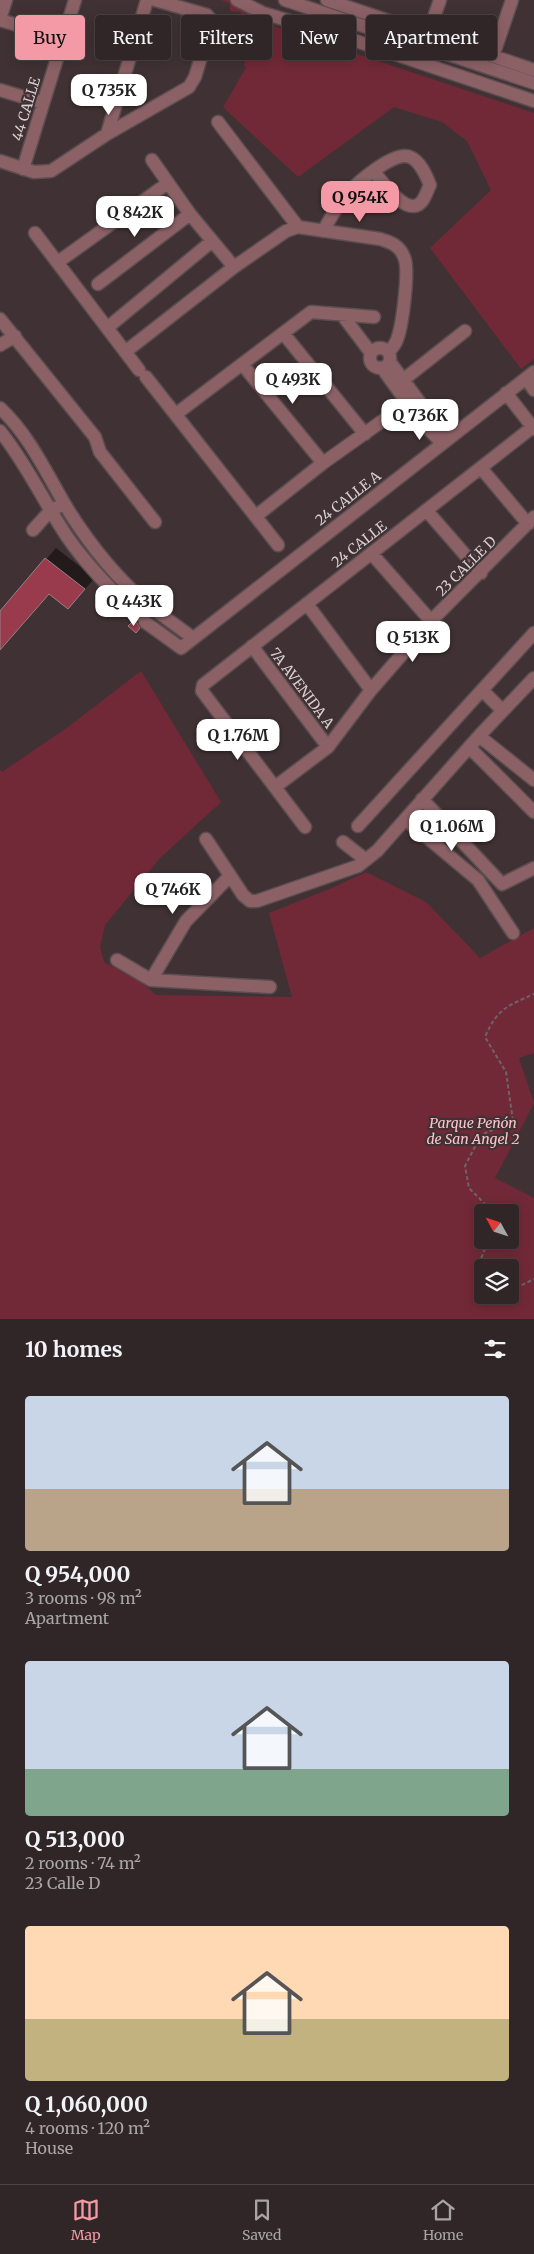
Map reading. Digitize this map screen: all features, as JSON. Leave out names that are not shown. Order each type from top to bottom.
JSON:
[{"type":"street","points":[[6,0],[0,20],[15,25]]},
{"type":"street","name":"44 CALLE","points":[[70,15],[75,0]]},
{"type":"street","points":[[107,134],[147,0]]},
{"type":"street","points":[[0,161],[43,173],[59,168],[107,134],[189,86],[195,77],[210,33],[211,18],[207,15],[156,0]]},
{"type":"street","points":[[237,0],[262,13],[282,19]]},
{"type":"street","points":[[284,0],[534,84]]},
{"type":"street","points":[[327,0],[365,5],[387,15]]},
{"type":"street","points":[[435,15],[440,0]]},
{"type":"street","points":[[497,44],[512,0]]},
{"type":"street","points":[[356,28],[357,24]]},
{"type":"street","points":[[356,41],[534,101]]},
{"type":"street","points":[[497,57],[534,70]]},
{"type":"street","name":"44 CALLE","points":[[23,168],[56,60]]},
{"type":"street","points":[[0,90],[43,103]]},
{"type":"street","points":[[218,122],[298,227]]},
{"type":"street","points":[[323,231],[347,194],[374,172],[388,161],[402,156],[411,157],[424,171],[430,185],[422,202],[413,206],[404,204],[374,172]]},
{"type":"street","points":[[152,160],[211,242],[234,267]]},
{"type":"street","points":[[58,262],[168,183]]},
{"type":"street","points":[[98,284],[190,214]]},
{"type":"street","points":[[125,352],[234,267],[286,231],[298,227],[392,242],[405,259],[403,312],[396,342],[387,360],[376,367],[371,363],[371,353],[343,316]]},
{"type":"street","points":[[35,232],[125,352],[176,414],[278,546]]},
{"type":"street","points":[[107,328],[211,242]]},
{"type":"street","points":[[176,414],[311,312],[374,317]]},
{"type":"street","points":[[0,318],[8,334],[95,437],[100,452],[155,522]]},
{"type":"street","points":[[403,380],[465,331]]},
{"type":"street","points":[[283,333],[365,434]]},
{"type":"street","points":[[0,345],[8,334]]},
{"type":"street","points":[[371,353],[379,348],[446,440]]},
{"type":"street","points":[[387,360],[419,419],[446,440]]},
{"type":"street","points":[[242,364],[323,463]]},
{"type":"street","points":[[530,375],[534,390]]},
{"type":"street","name":"24 CALLE A","points":[[99,577],[142,618],[181,648],[530,375]]},
{"type":"street","points":[[506,393],[534,428]]},
{"type":"street","points":[[0,408],[21,430],[81,530],[110,567],[151,607],[193,638]]},
{"type":"street","points":[[256,516],[323,463],[385,419]]},
{"type":"street","name":"24 CALLE","points":[[275,787],[202,691],[203,686],[534,428]]},
{"type":"street","points":[[0,431],[20,458],[69,539],[99,577],[110,567]]},
{"type":"street","points":[[481,468],[531,520]]},
{"type":"street","points":[[34,530],[51,510],[64,503]]},
{"type":"street","points":[[427,511],[481,573]]},
{"type":"street","name":"23 CALLE D","points":[[275,787],[328,747],[371,690],[432,622],[531,520]]},
{"type":"street","points":[[372,554],[432,622]]},
{"type":"street","points":[[307,604],[371,690]]},
{"type":"street","points":[[358,826],[534,633]]},
{"type":"street","name":"7A AVENIDA A","points":[[252,646],[328,747]]},
{"type":"street","points":[[206,839],[243,895],[250,901],[257,901],[347,871],[366,860],[534,678]]},
{"type":"street","points":[[482,690],[503,711]]},
{"type":"street","points":[[479,736],[534,780]]},
{"type":"street","points":[[469,747],[534,812]]},
{"type":"street","points":[[275,787],[305,827]]},
{"type":"street","points":[[422,799],[502,884],[534,868]]},
{"type":"street","points":[[405,819],[478,880],[513,933]]},
{"type":"street","points":[[343,842],[366,860]]},
{"type":"street","points":[[151,980],[186,921],[230,876]]},
{"type":"street","points":[[117,960],[151,980],[270,987]]},
{"type":"path","points":[[485,1204],[469,1188],[465,1166],[481,1135],[513,1121],[506,1072],[485,1038],[492,1020],[511,1004],[534,994]]},
{"type":"path","points":[[519,1286],[534,1279]]},
{"type":"green space","points":[[221,0],[231,0],[255,15],[242,15],[240,12],[230,11],[230,3]]},
{"type":"green space","points":[[272,22],[276,27],[282,29],[282,60],[356,60],[356,54],[366,57],[366,60],[375,60],[534,113],[534,359],[521,369],[430,248],[491,190],[467,141],[442,122],[394,107],[298,177],[223,107],[247,66],[244,67],[245,60],[272,60]]},
{"type":"green space","name":"Parque Peñón de San Angel 2","points":[[141,671],[221,802],[160,858],[105,925],[100,947],[104,962],[141,982],[156,995],[292,997],[269,913],[332,888],[366,872],[426,902],[480,958],[534,928],[534,1053],[519,1058],[534,1103],[495,1178],[534,1198],[534,1319],[0,1319],[0,770],[2,772],[68,727]]},
{"type":"building","points":[[45,558],[85,589],[68,609],[49,594],[0,650],[0,611]]},
{"type":"building","points":[[133,621],[140,628],[136,633],[128,626]]}]
